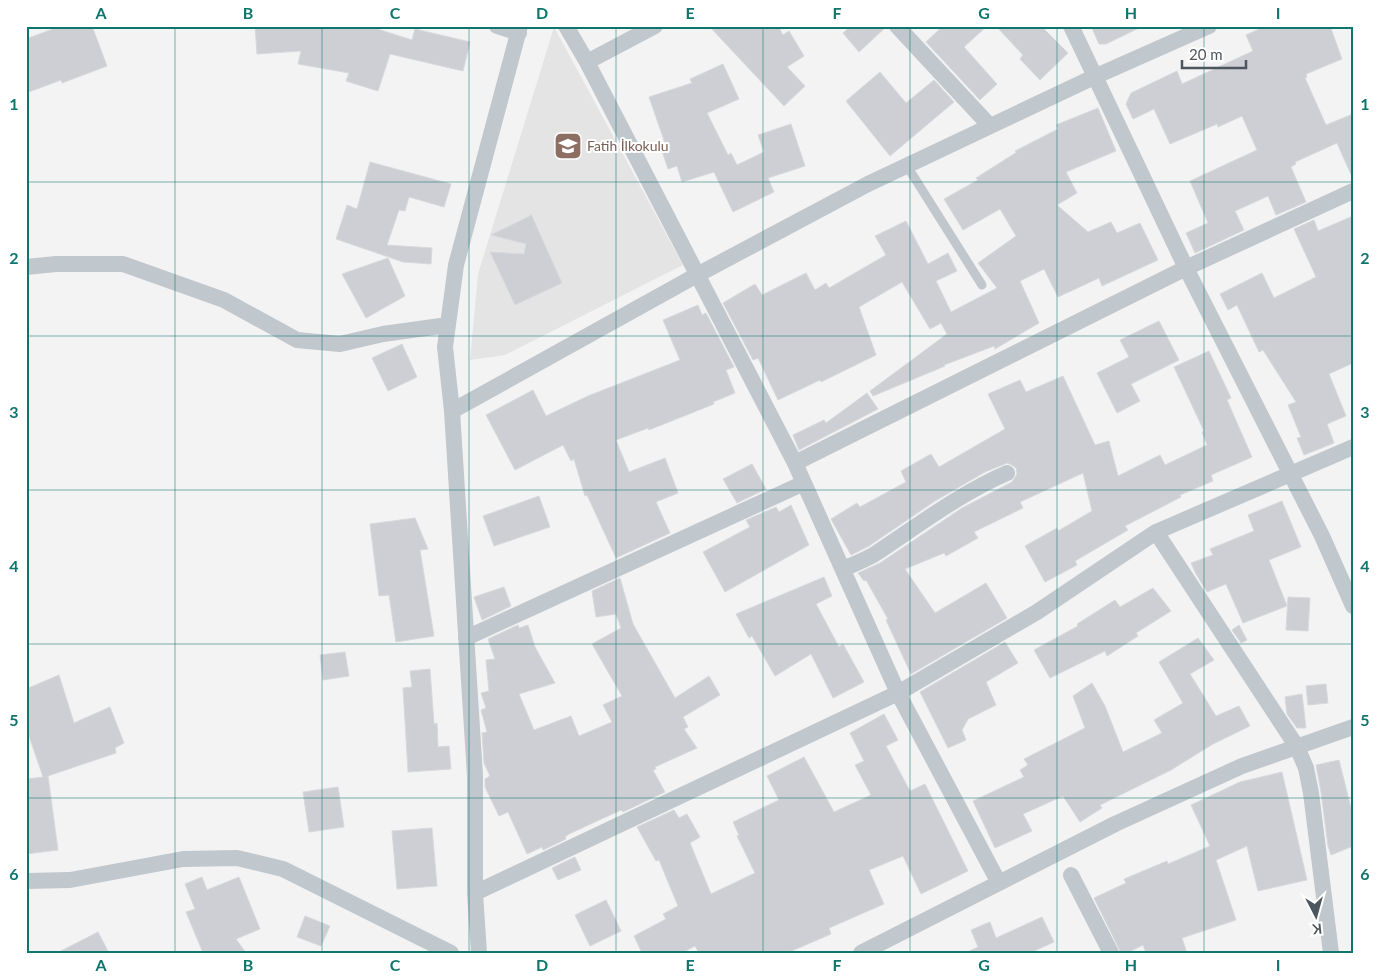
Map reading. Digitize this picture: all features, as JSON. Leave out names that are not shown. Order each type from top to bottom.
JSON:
[{"type":"street","points":[[479,953],[475,893],[474,776],[452,411],[446,347],[456,265],[520,30],[497,26]]},
{"type":"street","points":[[566,26],[587,62],[795,463],[898,693],[999,883]]},
{"type":"street","points":[[587,62],[655,26]]},
{"type":"street","points":[[897,26],[990,126]]},
{"type":"street","points":[[1071,26],[1186,268],[1322,536],[1353,606]]},
{"type":"street","points":[[452,411],[697,275],[868,184],[1094,77],[1210,26]]},
{"type":"street","points":[[795,463],[1186,268],[1353,192]]},
{"type":"street","points":[[26,267],[56,264],[123,264],[224,300],[298,340],[340,344],[383,334],[448,325]]},
{"type":"street","points":[[475,893],[898,693],[1037,612],[1156,532],[1353,446]]},
{"type":"street","points":[[843,569],[877,553],[941,510],[992,479],[1007,473]]},
{"type":"street","points":[[466,638],[804,482]]},
{"type":"street","points":[[1156,532],[1297,746],[1306,768],[1311,793],[1331,953]]},
{"type":"street","points":[[861,953],[1115,824],[1233,770],[1353,727]]},
{"type":"street","points":[[26,881],[70,880],[183,859],[237,858],[283,869],[451,953]]},
{"type":"street","points":[[1071,875],[1111,953]]},
{"type":"lane","points":[[907,166],[982,285]]},
{"type":"shaded area","name":"Fatih İlkokulu","points":[[554,27],[683,265],[505,355],[470,360],[478,274]]},
{"type":"building","points":[[61,26],[92,26],[107,66],[62,83],[61,80],[26,93],[26,39]]},
{"type":"building","points":[[255,26],[368,26],[412,40],[415,29],[470,42],[463,71],[390,54],[378,91],[346,81],[349,73],[298,64],[301,51],[257,54]]},
{"type":"building","points":[[709,26],[778,26],[783,35],[789,31],[804,56],[787,67],[805,86],[784,106]]},
{"type":"building","points":[[851,26],[887,26],[859,52],[843,33]]},
{"type":"building","points":[[943,26],[987,26],[964,47],[997,84],[980,100],[926,42]]},
{"type":"building","points":[[996,26],[1041,26],[1068,53],[1040,80],[1020,59],[1023,55]]},
{"type":"building","points":[[1091,26],[1143,26],[1106,44],[1099,44]]},
{"type":"building","points":[[1266,26],[1330,26],[1342,59],[1306,74],[1307,77],[1305,78],[1326,125],[1353,114],[1353,179],[1337,143],[1295,162],[1296,164],[1291,167],[1306,202],[1276,215],[1268,196],[1235,211],[1244,230],[1195,253],[1186,233],[1208,223],[1190,181],[1257,150],[1242,116],[1218,127],[1217,124],[1170,144],[1154,109],[1133,119],[1126,104],[1131,93],[1177,71],[1182,84],[1253,51],[1246,35]]},
{"type":"building","points":[[723,64],[739,99],[707,113],[728,155],[731,153],[737,165],[764,152],[758,135],[791,124],[805,166],[768,178],[774,192],[733,212],[714,172],[682,182],[677,166],[668,169],[662,151],[667,149],[649,97],[692,83],[690,79]]},
{"type":"building","points":[[880,72],[906,103],[934,80],[954,102],[890,156],[846,101]]},
{"type":"building","points":[[1098,108],[1116,151],[1066,172],[1077,193],[1057,205],[1088,232],[1111,222],[1117,233],[1140,223],[1158,260],[1102,286],[1099,278],[1058,297],[1044,269],[1020,281],[1039,323],[995,349],[994,346],[944,365],[873,396],[870,391],[947,334],[941,323],[930,329],[902,282],[859,307],[876,355],[821,382],[820,380],[778,400],[758,358],[753,360],[723,303],[755,284],[762,295],[806,273],[815,290],[826,283],[829,288],[886,255],[875,236],[906,221],[928,264],[948,253],[957,271],[936,281],[951,312],[997,288],[978,263],[1016,236],[1000,209],[963,230],[944,199],[978,180],[976,178],[1017,152],[1015,151],[1058,129],[1056,125]]},
{"type":"building","points":[[370,162],[451,184],[444,207],[409,197],[405,211],[399,210],[387,245],[432,248],[431,264],[403,262],[336,239],[347,205],[357,209]]},
{"type":"building","points":[[531,214],[562,283],[515,305],[490,252],[524,254],[526,244],[491,235]]},
{"type":"building","points":[[1353,216],[1353,363],[1329,374],[1346,416],[1327,424],[1334,443],[1304,455],[1297,438],[1301,437],[1288,405],[1296,402],[1263,350],[1259,352],[1237,305],[1228,310],[1220,294],[1262,273],[1274,298],[1316,277],[1294,229],[1314,220],[1318,231]]},
{"type":"building","points":[[388,258],[405,296],[366,318],[342,274]]},
{"type":"building","points":[[698,305],[702,315],[706,313],[734,367],[726,370],[735,393],[713,402],[714,404],[649,430],[648,428],[616,440],[629,472],[665,458],[678,493],[656,502],[670,533],[616,558],[587,495],[585,496],[574,459],[571,461],[563,445],[515,470],[486,415],[533,390],[546,416],[588,396],[680,360],[663,320]]},
{"type":"building","points":[[1159,321],[1179,360],[1131,384],[1140,401],[1117,413],[1097,373],[1129,357],[1120,340]]},
{"type":"building","points":[[402,344],[417,377],[388,391],[372,358]]},
{"type":"building","points":[[1209,351],[1231,398],[1227,400],[1252,457],[1211,475],[1213,481],[1180,495],[1181,497],[1125,526],[1128,530],[1075,561],[1077,565],[1045,582],[1025,546],[1057,528],[1058,531],[1092,511],[1083,473],[1020,502],[1023,508],[974,532],[978,538],[946,556],[944,553],[905,569],[935,613],[986,583],[1007,618],[911,674],[886,620],[888,619],[866,580],[864,581],[858,573],[880,563],[962,508],[1012,482],[1017,474],[1016,468],[1007,463],[985,472],[935,501],[869,546],[851,555],[831,519],[857,503],[860,507],[906,482],[901,471],[931,454],[939,467],[1005,429],[988,394],[1020,380],[1026,392],[1063,376],[1095,445],[1109,441],[1118,476],[1160,455],[1165,465],[1207,445],[1202,432],[1204,431],[1174,367]]},
{"type":"building","points":[[867,393],[878,409],[799,450],[793,435],[824,420],[826,423]]},
{"type":"building","points":[[752,464],[766,489],[737,503],[723,479]]},
{"type":"building","points":[[539,496],[550,527],[494,546],[483,516]]},
{"type":"building","points":[[1282,501],[1301,547],[1269,560],[1287,606],[1243,623],[1226,584],[1207,592],[1191,563],[1213,555],[1210,549],[1254,531],[1248,515]]},
{"type":"building","points":[[791,505],[809,545],[725,592],[703,552],[750,527],[746,520],[776,507],[779,512]]},
{"type":"building","points":[[415,518],[428,549],[420,550],[434,636],[396,642],[389,595],[379,596],[370,524]]},
{"type":"building","points":[[824,577],[832,596],[816,604],[839,647],[843,644],[864,682],[833,698],[811,654],[775,676],[752,636],[749,638],[736,614]]},
{"type":"building","points":[[620,578],[633,624],[675,698],[709,676],[720,695],[683,717],[688,727],[684,729],[697,748],[655,767],[656,769],[653,770],[665,792],[569,834],[565,837],[566,839],[543,850],[542,847],[527,854],[508,812],[499,816],[485,787],[485,779],[490,776],[484,763],[482,733],[487,732],[481,710],[486,708],[481,693],[489,691],[486,660],[495,659],[488,639],[518,625],[519,628],[528,625],[535,647],[555,683],[519,694],[534,730],[571,716],[579,736],[612,722],[603,705],[622,696],[592,644],[621,628],[616,614],[596,617],[592,591]]},
{"type":"building","points":[[504,587],[511,606],[482,620],[474,597]]},
{"type":"building","points":[[1153,588],[1171,611],[1136,633],[1138,636],[1107,656],[1105,651],[1050,678],[1034,650],[1078,626],[1077,624],[1115,600],[1120,607]]},
{"type":"building","points":[[1288,597],[1310,598],[1308,631],[1286,630]]},
{"type":"building","points":[[1239,625],[1247,640],[1241,643],[1232,630]]},
{"type":"building","points":[[1198,638],[1214,660],[1190,674],[1216,716],[1239,706],[1250,726],[1213,744],[1171,770],[1100,805],[1102,808],[1080,822],[1063,796],[1023,814],[1032,831],[995,848],[973,801],[1024,777],[1020,770],[1028,765],[1024,759],[1085,728],[1073,696],[1092,683],[1105,706],[1123,752],[1162,733],[1154,720],[1183,703],[1159,662]]},
{"type":"building","points":[[1005,642],[1018,663],[986,682],[996,705],[968,719],[962,730],[966,740],[948,748],[920,692]]},
{"type":"building","points":[[345,652],[349,676],[323,680],[320,655]]},
{"type":"building","points":[[430,669],[434,724],[437,723],[438,747],[449,746],[451,769],[408,772],[403,688],[412,687],[410,671]]},
{"type":"building","points":[[59,675],[74,723],[110,707],[124,743],[115,748],[116,753],[48,776],[58,850],[26,854],[26,779],[43,777],[26,727],[26,689]]},
{"type":"building","points":[[1326,684],[1328,703],[1308,705],[1306,686]]},
{"type":"building","points":[[1302,694],[1306,728],[1297,728],[1287,714],[1285,697]]},
{"type":"building","points":[[884,714],[898,740],[886,746],[910,791],[925,784],[968,871],[921,894],[903,856],[869,870],[884,904],[829,928],[831,934],[787,953],[699,953],[695,946],[682,953],[642,953],[634,936],[666,919],[663,914],[678,906],[659,860],[656,861],[637,827],[674,810],[679,818],[687,814],[700,837],[690,843],[711,894],[755,873],[737,836],[739,835],[733,822],[779,800],[767,776],[804,757],[834,812],[871,795],[855,765],[864,761],[850,733]]},
{"type":"building","points":[[1339,760],[1353,816],[1353,846],[1331,855],[1316,765]]},
{"type":"building","points":[[1282,772],[1307,880],[1258,891],[1247,846],[1216,860],[1236,920],[1182,938],[1187,953],[1146,953],[1143,945],[1127,953],[1121,953],[1094,898],[1126,883],[1124,879],[1167,861],[1168,864],[1210,846],[1191,805],[1240,782]]},
{"type":"building","points":[[338,787],[344,827],[309,832],[303,792]]},
{"type":"building","points":[[432,828],[437,886],[397,889],[392,831]]},
{"type":"building","points":[[575,857],[581,870],[558,880],[552,868]]},
{"type":"building","points":[[202,877],[207,890],[239,877],[260,929],[236,939],[246,953],[203,953],[186,912],[195,909],[185,884]]},
{"type":"building","points":[[606,900],[621,931],[590,946],[575,915]]},
{"type":"building","points":[[305,916],[330,926],[321,946],[297,937]]},
{"type":"building","points":[[1042,917],[1054,942],[1030,953],[965,953],[978,947],[971,930],[990,922],[996,938]]},
{"type":"building","points":[[98,932],[109,953],[57,953]]},
{"type":"place","name":"Fatih İlkokulu","points":[[568,146]]}]
